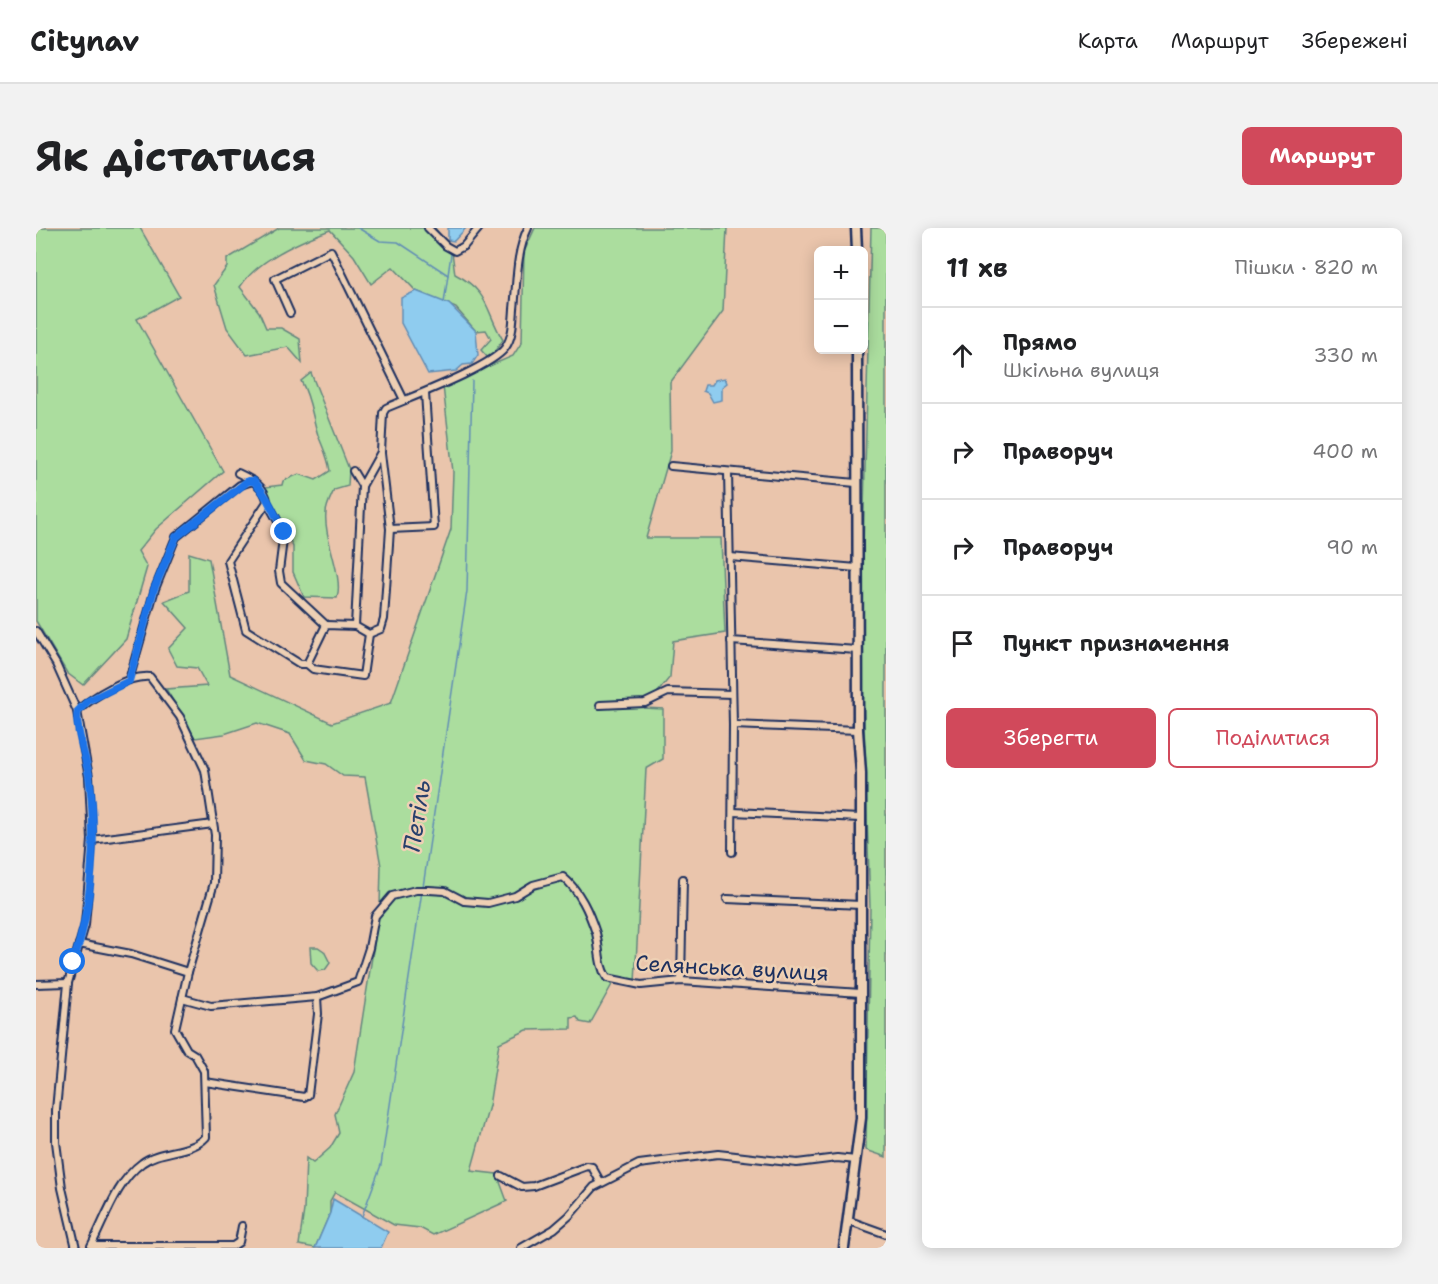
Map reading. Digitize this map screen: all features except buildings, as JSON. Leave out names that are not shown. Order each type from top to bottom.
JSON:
[{"type":"street","points":[[428,228],[446,246],[455,251],[464,246],[479,228]]},
{"type":"street","points":[[369,634],[381,629],[384,619],[390,529],[381,452],[382,413],[386,408],[425,393],[485,363],[503,351],[513,329],[520,245],[528,228]]},
{"type":"street","points":[[848,228],[856,228],[856,246]]},
{"type":"street","points":[[290,313],[275,279],[331,251],[404,400]]},
{"type":"street","points":[[844,1248],[861,1118],[861,773],[857,650],[857,354]]},
{"type":"street","points":[[390,529],[434,527],[425,393]]},
{"type":"street","points":[[355,626],[362,486],[381,452]]},
{"type":"street","points":[[671,466],[856,483]]},
{"type":"street","points":[[353,471],[362,486]]},
{"type":"street","points":[[728,472],[734,725],[732,852]]},
{"type":"street","points":[[238,473],[254,481],[267,496],[267,502],[284,532],[279,571],[281,583],[326,625],[355,626],[369,634]]},
{"type":"street","points":[[129,681],[154,589],[176,537],[240,485],[254,481]]},
{"type":"street","points":[[267,502],[231,554],[229,568],[246,630],[300,664],[307,664],[312,669],[363,676],[369,634]]},
{"type":"street","points":[[730,557],[857,568]]},
{"type":"street","points":[[307,664],[326,625]]},
{"type":"street","points":[[36,630],[56,663],[78,711],[89,777],[92,840],[85,926],[68,983],[56,1142],[62,1188],[76,1248]]},
{"type":"street","points":[[731,641],[857,650]]},
{"type":"street","points":[[78,711],[88,701],[139,676],[150,677],[180,717],[205,770],[213,824],[214,883],[188,972],[175,1029],[187,1050],[200,1062],[205,1082],[206,1137],[195,1145],[142,1162],[126,1180],[89,1247],[233,1246],[239,1242],[242,1226]]},
{"type":"street","points":[[600,705],[645,703],[668,692],[732,693]]},
{"type":"street","points":[[734,725],[858,730]]},
{"type":"street","points":[[733,812],[860,818]]},
{"type":"street","points":[[92,840],[213,824]]},
{"type":"street","name":"Селянська вулиця","points":[[317,997],[358,982],[375,916],[392,896],[416,890],[444,891],[464,901],[488,903],[515,896],[533,885],[563,877],[577,889],[596,933],[602,970],[607,978],[641,985],[681,981],[861,993]]},
{"type":"street","points":[[681,981],[683,879]]},
{"type":"street","points":[[727,899],[861,905]]},
{"type":"street","points":[[80,944],[131,954],[188,972]]},
{"type":"street","points":[[36,984],[68,983]]},
{"type":"street","points":[[182,998],[211,1006],[317,997],[318,1014],[308,1095],[304,1097],[205,1082]]},
{"type":"street","points":[[521,1248],[529,1246],[569,1216],[601,1182],[639,1164],[718,1154],[797,1162],[837,1158],[856,1160]]},
{"type":"street","points":[[501,1176],[522,1187],[534,1186],[587,1166],[592,1167],[601,1182]]},
{"type":"street","points":[[847,1220],[886,1234]]},
{"type":"green space","points":[[36,228],[140,228],[179,296],[137,319],[223,471],[156,529],[138,551],[147,567],[126,639],[83,685],[67,673],[36,621]]},
{"type":"green space","points":[[279,228],[435,228],[452,252],[455,274],[481,295],[503,340],[489,359],[481,350],[491,339],[486,330],[476,331],[456,308],[416,291],[393,267],[371,284],[354,256],[330,230],[280,252],[257,268],[240,287],[259,312],[266,328],[281,328],[300,339],[302,363],[288,347],[247,355],[227,328],[214,285],[227,267],[227,259]]},
{"type":"green space","points":[[535,228],[727,228],[723,311],[670,383],[671,451],[646,538],[721,538],[725,633],[673,641],[670,677],[645,708],[663,709],[663,759],[646,769],[635,983],[614,981],[590,1024],[580,1022],[577,1017],[571,1018],[571,1029],[527,1030],[499,1043],[489,1106],[471,1171],[497,1174],[507,1201],[433,1235],[420,1228],[394,1225],[335,1192],[330,1201],[330,1213],[315,1248],[299,1245],[304,1210],[306,1158],[313,1163],[330,1148],[339,1133],[335,1114],[354,1072],[380,906],[381,866],[365,777],[343,776],[326,764],[306,760],[290,734],[257,723],[224,734],[195,738],[166,689],[207,686],[197,668],[177,666],[168,649],[188,628],[164,601],[189,591],[189,553],[209,559],[230,675],[332,723],[391,703],[451,529],[453,472],[443,386],[513,356],[522,342],[524,252]]},
{"type":"green space","points":[[871,228],[886,228],[886,1157],[866,1150],[870,907],[861,632]]},
{"type":"green space","points":[[311,373],[349,469],[348,486],[334,490],[326,510],[327,533],[338,579],[337,598],[304,597],[293,572],[293,547],[265,487],[282,485],[283,481],[299,474],[316,480],[330,471],[301,381]]},
{"type":"green space","points":[[310,947],[318,947],[324,951],[330,963],[325,970],[318,971],[311,963]]},
{"type":"water","points":[[448,228],[466,228],[454,241],[448,240]]},
{"type":"water","points":[[416,291],[449,304],[476,331],[478,355],[472,364],[463,365],[456,371],[428,374],[401,323],[401,298]]},
{"type":"water","points":[[725,378],[727,383],[722,387],[722,400],[713,402],[708,393],[703,391],[705,385],[712,385],[715,380]]},
{"type":"water","points":[[333,1199],[388,1232],[381,1248],[315,1248],[330,1213]]},
{"type":"waterway","name":"Петіль","points":[[358,228],[380,241],[398,242],[448,275]]},
{"type":"waterway","name":"Петіль","points":[[444,303],[451,254]]},
{"type":"waterway","name":"Петіль","points":[[423,887],[467,591],[472,381]]},
{"type":"waterway","name":"Петіль","points":[[362,1216],[381,1165],[422,891]]},
{"type":"route","points":[[73,962],[85,926],[92,840],[89,777],[76,716],[78,711],[88,701],[129,681],[154,589],[176,537],[248,481],[254,481],[267,496],[267,502],[284,532]]}]
